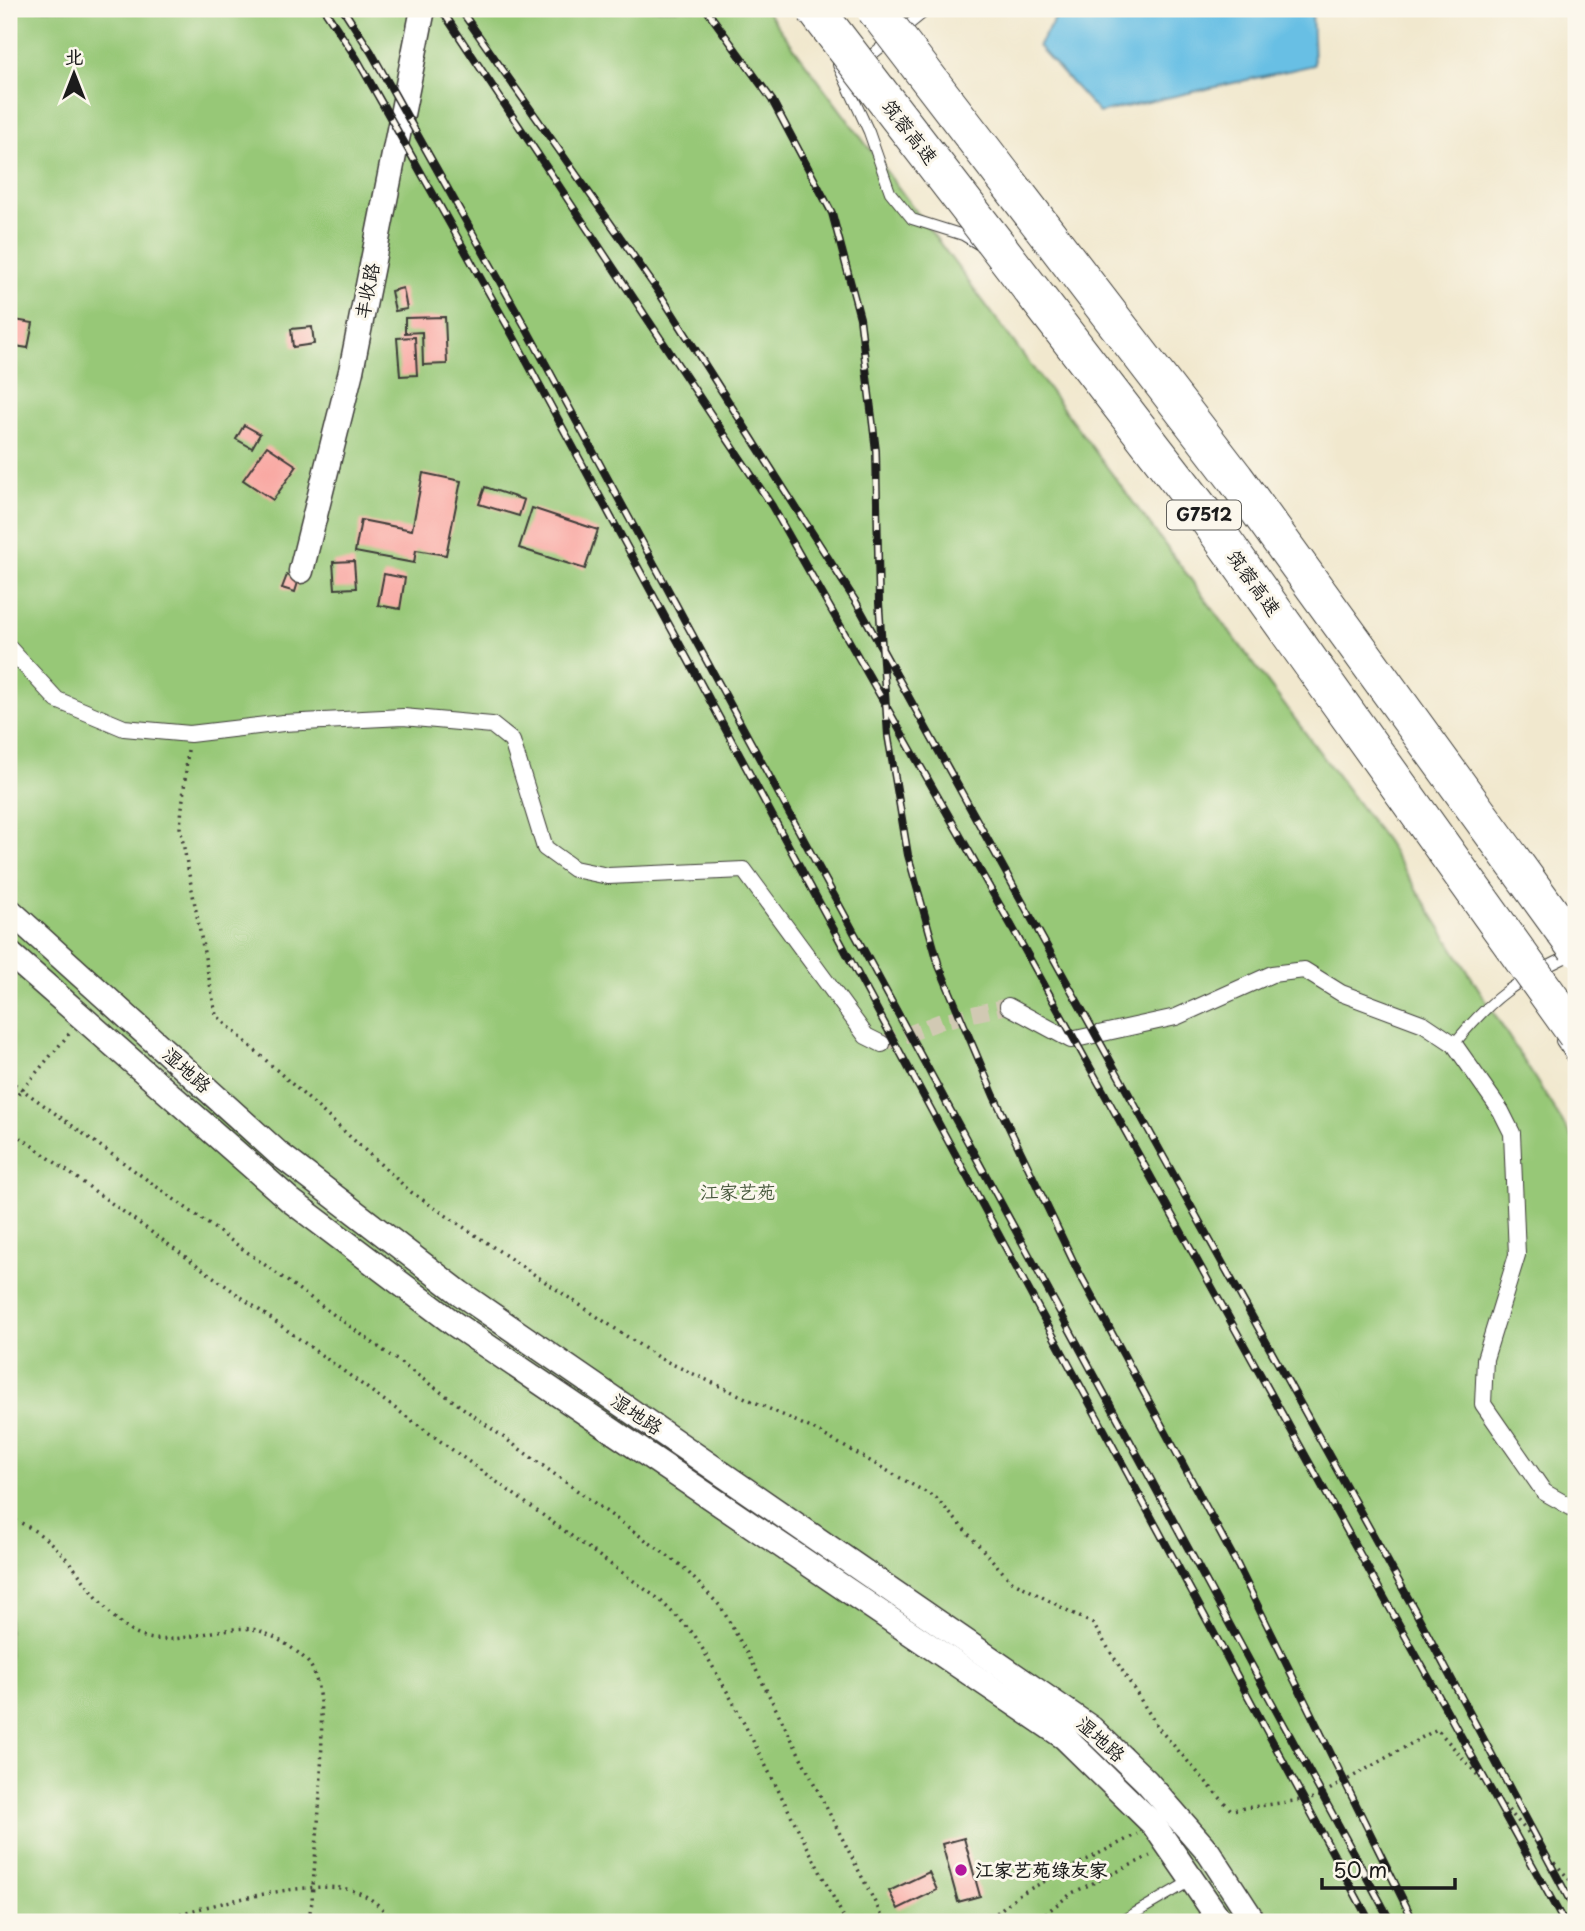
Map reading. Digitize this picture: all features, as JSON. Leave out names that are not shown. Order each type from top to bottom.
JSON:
[{"type":"highway","name":"筑蓉高速","points":[[815,9],[1208,519],[1566,1033]]},
{"type":"highway","name":"G7512","points":[[876,9],[1235,478],[1576,950]]},
{"type":"street","name":"丰收路","points":[[301,571],[351,371],[423,9]]},
{"type":"street","points":[[9,648],[57,700],[124,729],[190,734],[283,723],[402,718],[492,725],[512,741],[545,848],[574,869],[608,876],[744,870],[866,1036],[882,1044]]},
{"type":"street","name":"湿地路","points":[[9,910],[279,1154],[460,1293],[1085,1723],[1146,1781],[1209,1853],[1254,1922]]},
{"type":"street","name":"湿地路","points":[[9,953],[290,1200],[453,1323],[1064,1737],[1154,1825],[1220,1922]]},
{"type":"street","points":[[1008,1006],[1071,1040],[1176,1017],[1272,974],[1304,970],[1341,993],[1424,1024],[1454,1044],[1501,1111],[1512,1133],[1517,1255],[1485,1359],[1483,1404],[1544,1492],[1576,1510]]},
{"type":"lane","points":[[844,78],[928,9]]},
{"type":"lane","points":[[834,55],[869,132],[890,192],[912,219],[964,235],[990,252],[1049,332]]},
{"type":"lane","points":[[1454,1044],[1481,1011],[1521,979],[1576,950]]},
{"type":"lane","points":[[1512,968],[1528,990]]},
{"type":"lane","points":[[1566,1033],[1576,1063]]},
{"type":"lane","points":[[1121,1922],[1193,1880]]},
{"type":"path","points":[[190,734],[180,827],[216,1014],[411,1192],[659,1358],[813,1429],[936,1499],[1010,1580],[1093,1624],[1160,1729],[1231,1810],[1315,1798],[1437,1729],[1576,1886]]},
{"type":"path","points":[[9,1105],[81,1019]]},
{"type":"path","points":[[9,1080],[683,1567],[721,1607],[885,1922]]},
{"type":"path","points":[[9,1129],[660,1600],[694,1634],[733,1702],[846,1922]]},
{"type":"path","points":[[9,1517],[60,1550],[123,1628],[143,1637],[170,1638],[253,1629],[280,1640],[310,1665],[322,1723],[313,1886],[308,1922]]},
{"type":"path","points":[[986,1922],[1018,1895],[1154,1825]]},
{"type":"path","points":[[1034,1922],[1072,1893],[1170,1846]]},
{"type":"path","points":[[146,1922],[313,1886],[356,1891],[380,1905],[395,1922]]},
{"type":"green space","name":"江家艺苑","points":[[9,9],[765,9],[1386,841],[1576,1144],[1576,1922],[9,1922]]},
{"type":"water","points":[[1061,9],[1312,9],[1314,65],[1099,113],[1038,46]]},
{"type":"building","points":[[403,288],[407,309],[395,311],[391,291]]},
{"type":"building","points":[[445,317],[447,364],[423,365],[422,332],[405,333],[405,318]]},
{"type":"building","points":[[9,319],[33,323],[28,348],[9,345]]},
{"type":"building","points":[[312,327],[314,344],[293,347],[291,329]]},
{"type":"building","points":[[415,337],[417,375],[400,376],[397,338]]},
{"type":"building","points":[[244,425],[260,434],[252,448],[236,439]]},
{"type":"building","points":[[267,446],[297,466],[273,500],[243,480]]},
{"type":"building","points":[[423,473],[461,481],[446,555],[416,550],[414,563],[355,552],[361,520],[412,530]]},
{"type":"building","points":[[485,487],[524,500],[519,516],[479,504]]},
{"type":"building","points":[[532,508],[598,530],[585,569],[519,548]]},
{"type":"building","points":[[354,561],[356,588],[335,589],[333,562]]},
{"type":"building","points":[[384,574],[405,578],[400,609],[378,605]]},
{"type":"building","points":[[287,575],[299,579],[295,592],[282,588]]},
{"type":"building","name":"江家艺苑绿友家","points":[[964,1838],[980,1896],[958,1902],[942,1844]]},
{"type":"building","points":[[929,1872],[937,1890],[898,1909],[889,1891]]},
{"type":"tunnel","points":[[882,1044],[942,1021],[1008,1006]]},
{"type":"railway","points":[[324,9],[357,59],[512,334],[1370,1922]]},
{"type":"railway","points":[[343,9],[371,52],[526,328],[1391,1922]]},
{"type":"railway","points":[[441,9],[772,506],[1011,925],[1564,1922]]},
{"type":"railway","points":[[460,9],[658,291],[856,602],[1413,1607],[1576,1912]]},
{"type":"railway","points":[[706,9],[772,100],[832,213],[860,318],[876,451],[879,603],[888,736],[908,855],[939,966],[994,1096],[1076,1267],[1238,1566],[1414,1922]]},
{"type":"place","name":"江家艺苑绿友家","points":[[961,1870]]}]
